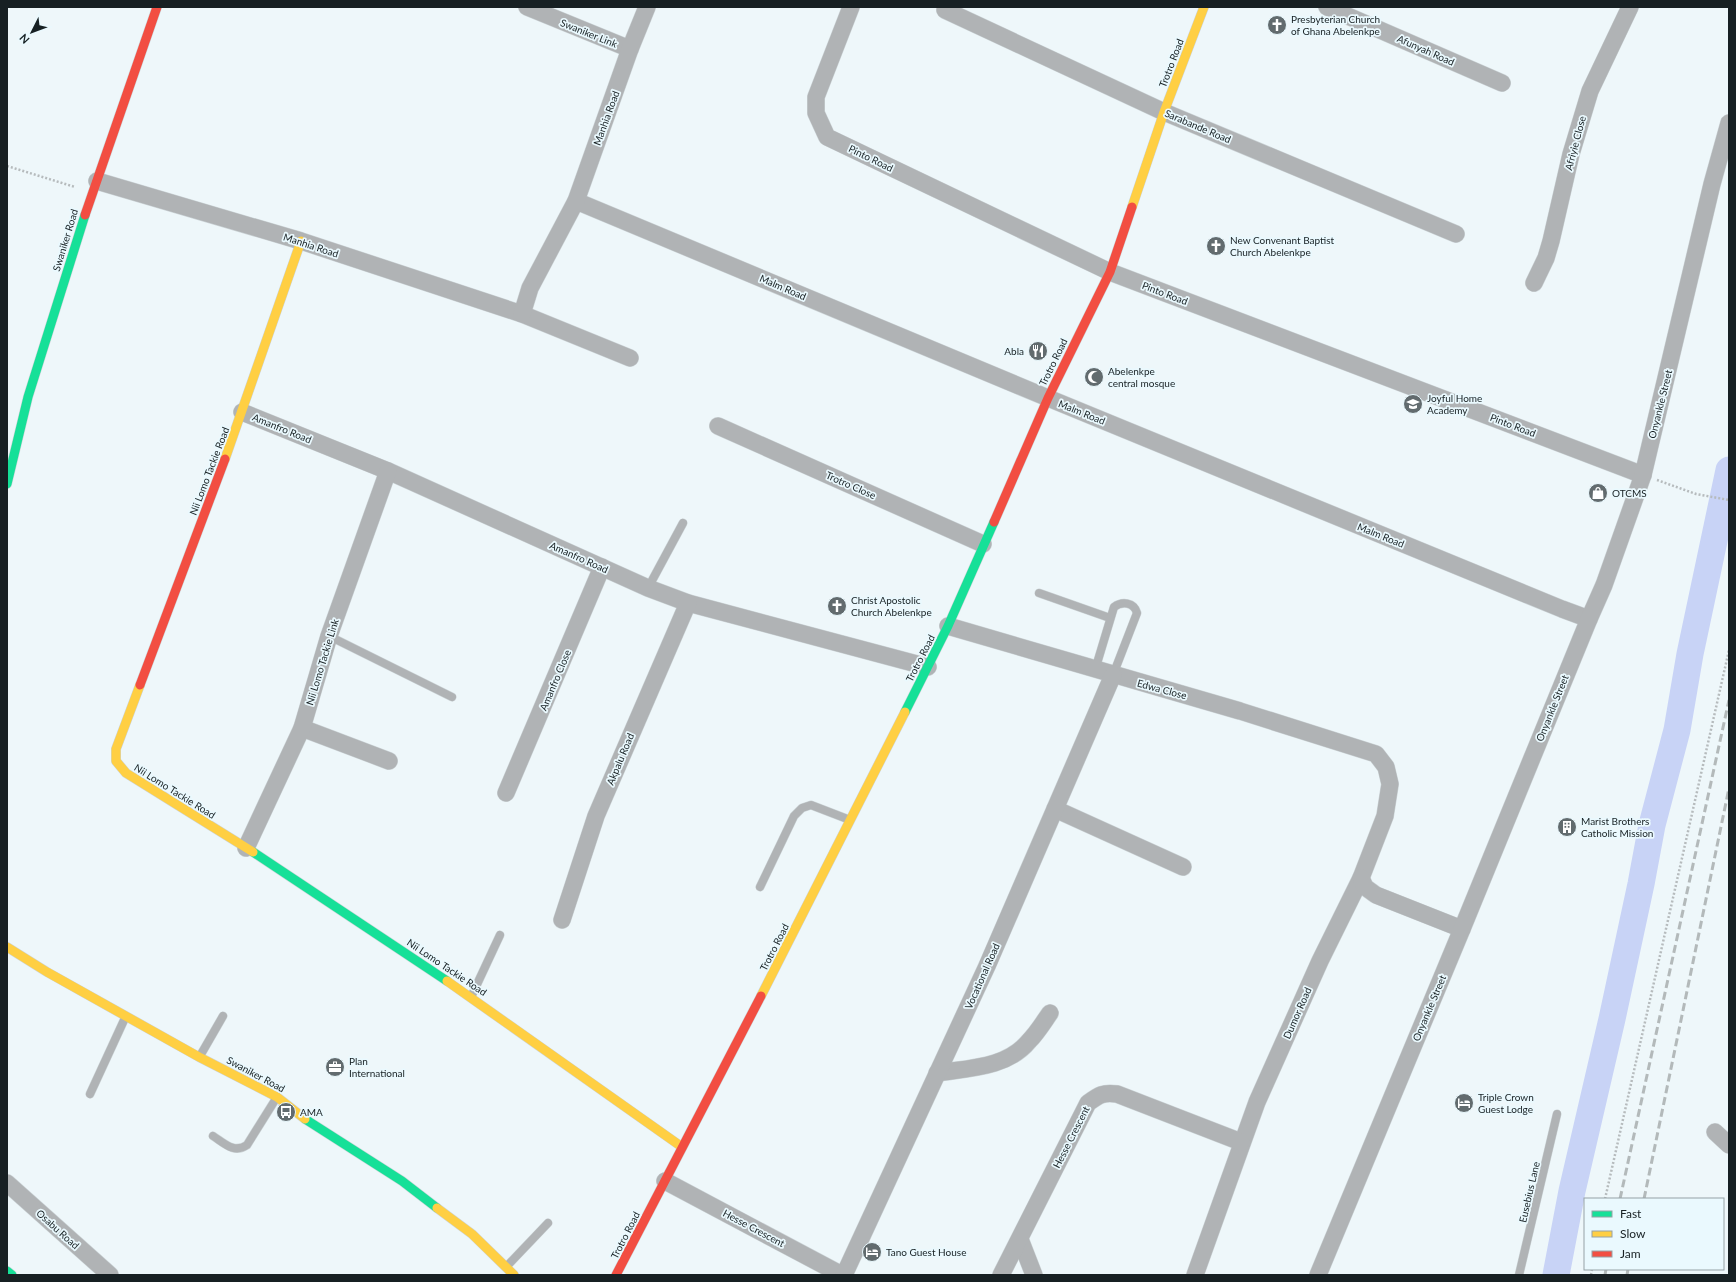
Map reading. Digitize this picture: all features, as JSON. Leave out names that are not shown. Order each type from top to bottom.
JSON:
[{"type":"main road","name":"Swaniker Road","points":[[7,484],[28,397],[95,187],[157,7]]},
{"type":"main road","name":"Trotro Road","points":[[616,1275],[928,668],[948,626],[1048,398],[1110,272],[1164,112],[1204,7]]},
{"type":"main road","name":"Nii Lomo Tackie Road","points":[[301,241],[242,412],[116,749],[116,761],[126,773],[246,848],[471,996],[682,1147]]},
{"type":"main road","name":"Swaniker Road","points":[[7,947],[48,972],[199,1057],[277,1096],[298,1114],[402,1181],[472,1234],[514,1275]]},
{"type":"main road","points":[[7,1271],[12,1275]]},
{"type":"street","name":"Swaniker Link","points":[[526,7],[630,49]]},
{"type":"street","name":"Manhia Road","points":[[522,314],[530,288],[576,201],[630,49],[647,7]]},
{"type":"street","name":"Pinto Road","points":[[851,7],[816,97],[816,113],[827,137],[1110,272],[1643,475]]},
{"type":"street","name":"Afunyah Road","points":[[1327,7],[1502,83]]},
{"type":"street","name":"Afriyie Close","points":[[1534,283],[1546,258],[1551,241],[1571,154],[1590,90],[1630,7]]},
{"type":"street","name":"Sarabande Road","points":[[945,10],[1164,112],[1456,234]]},
{"type":"street","name":"Onyankle Street","points":[[1318,1275],[1604,585],[1643,475],[1712,184],[1729,123]]},
{"type":"street","name":"Manhia Road","points":[[95,187],[301,241],[522,314],[630,358]]},
{"type":"street","name":"Malm Road","points":[[576,201],[1048,398],[1589,619]]},
{"type":"street","name":"Amanfro Road","points":[[242,412],[388,471],[648,588],[688,603],[928,668]]},
{"type":"street","name":"Trotro Close","points":[[718,426],[983,544]]},
{"type":"street","name":"Nii Lomo Tackie Link","points":[[246,848],[302,728],[330,636],[388,471]]},
{"type":"street","name":"Amanfro Close","points":[[506,793],[602,567]]},
{"type":"street","name":"Akpalu Road","points":[[562,920],[596,816],[688,603]]},
{"type":"street","name":"Edwa Close","points":[[948,626],[1094,670],[1240,711],[1376,754]]},
{"type":"street","name":"Vocational Road","points":[[843,1275],[987,966],[1113,675]]},
{"type":"street","points":[[302,728],[389,760]]},
{"type":"street","name":"Dumor Road","points":[[1195,1275],[1256,1102],[1317,968],[1361,878],[1384,816],[1390,784],[1386,767],[1376,754]]},
{"type":"street","points":[[1056,809],[1183,866]]},
{"type":"street","points":[[1361,878],[1365,887],[1376,894],[1462,929]]},
{"type":"street","points":[[937,1073],[997,1064],[1011,1057],[1029,1043],[1050,1014]]},
{"type":"street","name":"Hesse Crescent","points":[[1001,1275],[1088,1103],[1098,1096],[1106,1093],[1117,1094],[1241,1142]]},
{"type":"street","points":[[1714,1132],[1729,1145]]},
{"type":"street","name":"Hesse Crescent","points":[[665,1181],[843,1275]]},
{"type":"street","name":"Osabu Road","points":[[7,1183],[110,1275]]},
{"type":"street","points":[[1020,1239],[1034,1275]]},
{"type":"lane","points":[[648,588],[683,523]]},
{"type":"lane","points":[[1039,592],[1110,618]]},
{"type":"lane","points":[[1094,670],[1114,607],[1119,603],[1124,603],[1136,609],[1137,613],[1113,675]]},
{"type":"lane","points":[[330,636],[452,697]]},
{"type":"lane","points":[[760,887],[794,816],[802,808],[811,805],[850,820]]},
{"type":"lane","points":[[471,996],[500,935]]},
{"type":"lane","points":[[90,1094],[126,1015]]},
{"type":"lane","points":[[199,1057],[223,1016]]},
{"type":"lane","points":[[213,1136],[235,1149],[241,1149],[246,1145],[277,1096]]},
{"type":"lane","name":"Eusebius Lane","points":[[1519,1275],[1557,1114]]},
{"type":"lane","points":[[506,1267],[548,1223]]},
{"type":"path","points":[[7,166],[95,187]]},
{"type":"path","points":[[1643,475],[1696,494],[1729,500]]},
{"type":"path","points":[[1605,1198],[1729,650]]},
{"type":"waterway","points":[[1556,1275],[1572,1191],[1612,1019],[1652,825],[1677,730],[1690,654],[1729,470]]},
{"type":"railway","points":[[1620,1198],[1729,700]]},
{"type":"railway","points":[[1644,1198],[1729,788]]},
{"type":"railway","points":[[1605,1275],[1606,1270]]},
{"type":"railway","points":[[1627,1275],[1628,1270]]},
{"type":"traffic: fast","points":[[7,484],[28,397],[85,215]]},
{"type":"traffic: fast","points":[[905,712],[948,626],[994,522]]},
{"type":"traffic: fast","points":[[253,852],[447,981]]},
{"type":"traffic: fast","points":[[305,1119],[402,1181],[437,1208]]},
{"type":"traffic: fast","points":[[7,1271],[12,1275]]},
{"type":"traffic: slow","points":[[1132,207],[1164,112],[1204,7]]},
{"type":"traffic: slow","points":[[225,459],[301,241]]},
{"type":"traffic: slow","points":[[140,685],[116,749],[116,761],[126,773],[253,852]]},
{"type":"traffic: slow","points":[[761,996],[905,712]]},
{"type":"traffic: slow","points":[[7,947],[47,972],[199,1057],[277,1097],[305,1119]]},
{"type":"traffic: slow","points":[[447,981],[682,1147]]},
{"type":"traffic: slow","points":[[437,1208],[472,1234],[514,1275]]},
{"type":"traffic: jam","points":[[85,215],[157,7]]},
{"type":"traffic: jam","points":[[994,522],[1048,398],[1110,272],[1132,207]]},
{"type":"traffic: jam","points":[[140,685],[225,459]]},
{"type":"traffic: jam","points":[[616,1275],[761,996]]},
{"type":"place","name":"Presbyterian Church of Ghana Abelenkpe","points":[[1277,25]]},
{"type":"place","name":"New Convenant Baptist Church Abelenkpe","points":[[1216,246]]},
{"type":"place","name":"Abla","points":[[1038,351]]},
{"type":"place","name":"Abelenkpe central mosque","points":[[1094,377]]},
{"type":"place","name":"Joyful Home Academy","points":[[1413,404]]},
{"type":"place","name":"OTCMS","points":[[1598,493]]},
{"type":"place","name":"Christ Apostolic Church Abelenkpe","points":[[837,606]]},
{"type":"place","name":"Marist Brothers Catholic Mission","points":[[1567,827]]},
{"type":"place","name":"Plan International","points":[[335,1067]]},
{"type":"place","name":"Triple Crown Guest Lodge","points":[[1464,1103]]},
{"type":"place","name":"AMA","points":[[286,1112]]},
{"type":"place","name":"Tano Guest House","points":[[872,1252]]}]
